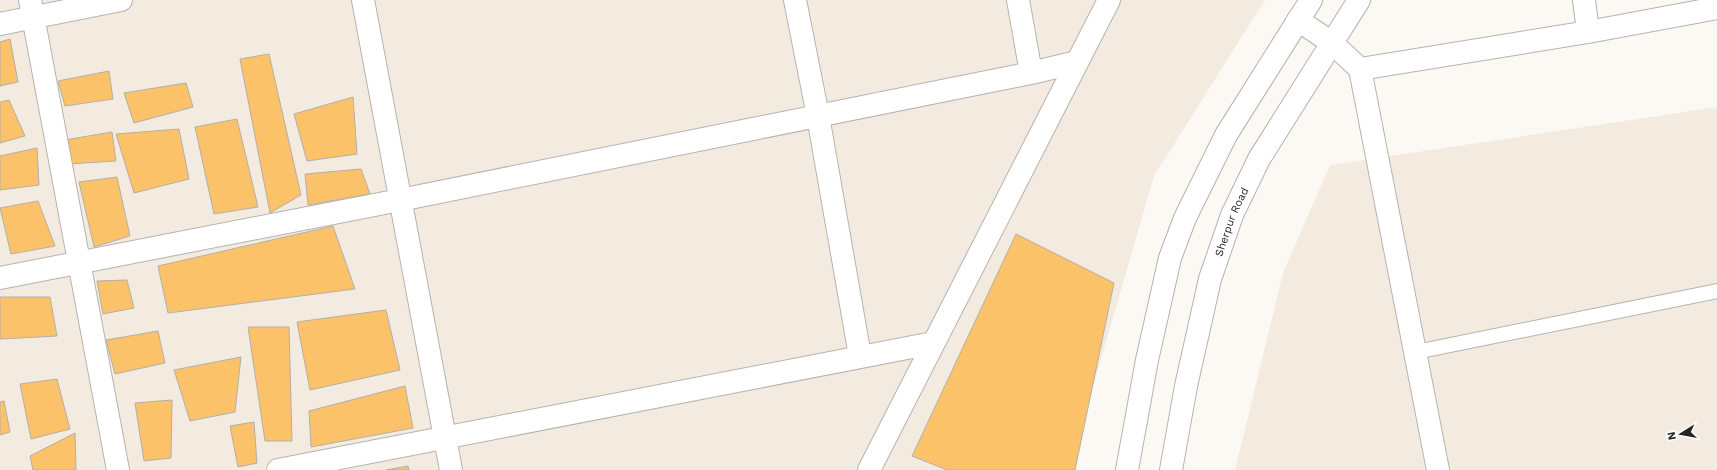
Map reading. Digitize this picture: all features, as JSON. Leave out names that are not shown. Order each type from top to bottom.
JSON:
[{"type":"street","points":[[0,24],[31,9],[120,0]]},
{"type":"street","points":[[363,0],[451,470]]},
{"type":"street","points":[[795,0],[818,116],[860,356]]},
{"type":"street","points":[[1018,0],[1030,73]]},
{"type":"street","points":[[869,470],[1109,0]]},
{"type":"street","points":[[1127,470],[1147,360],[1170,258],[1185,218],[1226,135],[1311,0]]},
{"type":"street","name":"Sherpur Road","points":[[1171,470],[1186,386],[1210,279],[1232,216],[1259,159],[1359,0]]},
{"type":"street","points":[[1584,0],[1588,32]]},
{"type":"street","points":[[1360,69],[1588,32],[1717,8]]},
{"type":"street","points":[[31,9],[118,470]]},
{"type":"street","points":[[1298,20],[1332,43],[1360,69],[1438,470]]},
{"type":"street","points":[[0,278],[400,200],[1030,73],[1077,62]]},
{"type":"street","points":[[278,470],[933,343]]},
{"type":"lane","points":[[1416,352],[1717,291]]},
{"type":"shaded area","points":[[0,0],[1265,0],[1154,176],[1069,470],[0,470]]},
{"type":"shaded area","points":[[1717,107],[1717,470],[1235,470],[1283,273],[1330,165]]},
{"type":"building","points":[[10,39],[18,82],[0,86],[0,42]]},
{"type":"building","points":[[269,54],[301,195],[270,213],[240,59]]},
{"type":"building","points":[[109,71],[113,99],[65,106],[58,81]]},
{"type":"building","points":[[186,83],[193,107],[134,123],[124,93]]},
{"type":"building","points":[[353,97],[357,154],[307,161],[294,114]]},
{"type":"building","points":[[9,100],[25,136],[0,143],[0,102]]},
{"type":"building","points":[[237,119],[258,207],[214,214],[195,127]]},
{"type":"building","points":[[179,129],[189,179],[134,193],[116,134]]},
{"type":"building","points":[[112,132],[116,161],[69,164],[65,140]]},
{"type":"building","points":[[37,148],[39,185],[0,190],[0,156]]},
{"type":"building","points":[[361,169],[370,194],[308,205],[305,174]]},
{"type":"building","points":[[117,177],[130,236],[94,247],[79,182]]},
{"type":"building","points":[[38,201],[55,246],[11,254],[0,208]]},
{"type":"building","points":[[333,226],[355,289],[168,313],[158,266]]},
{"type":"building","points":[[1016,234],[1114,283],[1075,470],[947,470],[912,456]]},
{"type":"building","points":[[127,280],[134,308],[103,314],[97,281]]},
{"type":"building","points":[[0,297],[50,297],[57,336],[0,339]]},
{"type":"building","points":[[386,310],[400,370],[310,390],[297,322]]},
{"type":"building","points":[[248,327],[289,327],[292,441],[265,441]]},
{"type":"building","points":[[158,331],[165,363],[115,374],[106,340]]},
{"type":"building","points":[[241,357],[235,412],[190,421],[174,370]]},
{"type":"building","points":[[57,379],[70,429],[31,439],[20,384]]},
{"type":"building","points":[[405,386],[413,428],[311,447],[309,411]]},
{"type":"building","points":[[172,400],[171,458],[144,461],[135,403]]},
{"type":"building","points":[[4,401],[10,432],[0,435],[0,402]]},
{"type":"building","points":[[254,422],[257,463],[238,467],[230,426]]},
{"type":"building","points":[[75,433],[76,470],[33,470],[30,456]]},
{"type":"building","points":[[408,466],[409,470],[386,470]]}]
